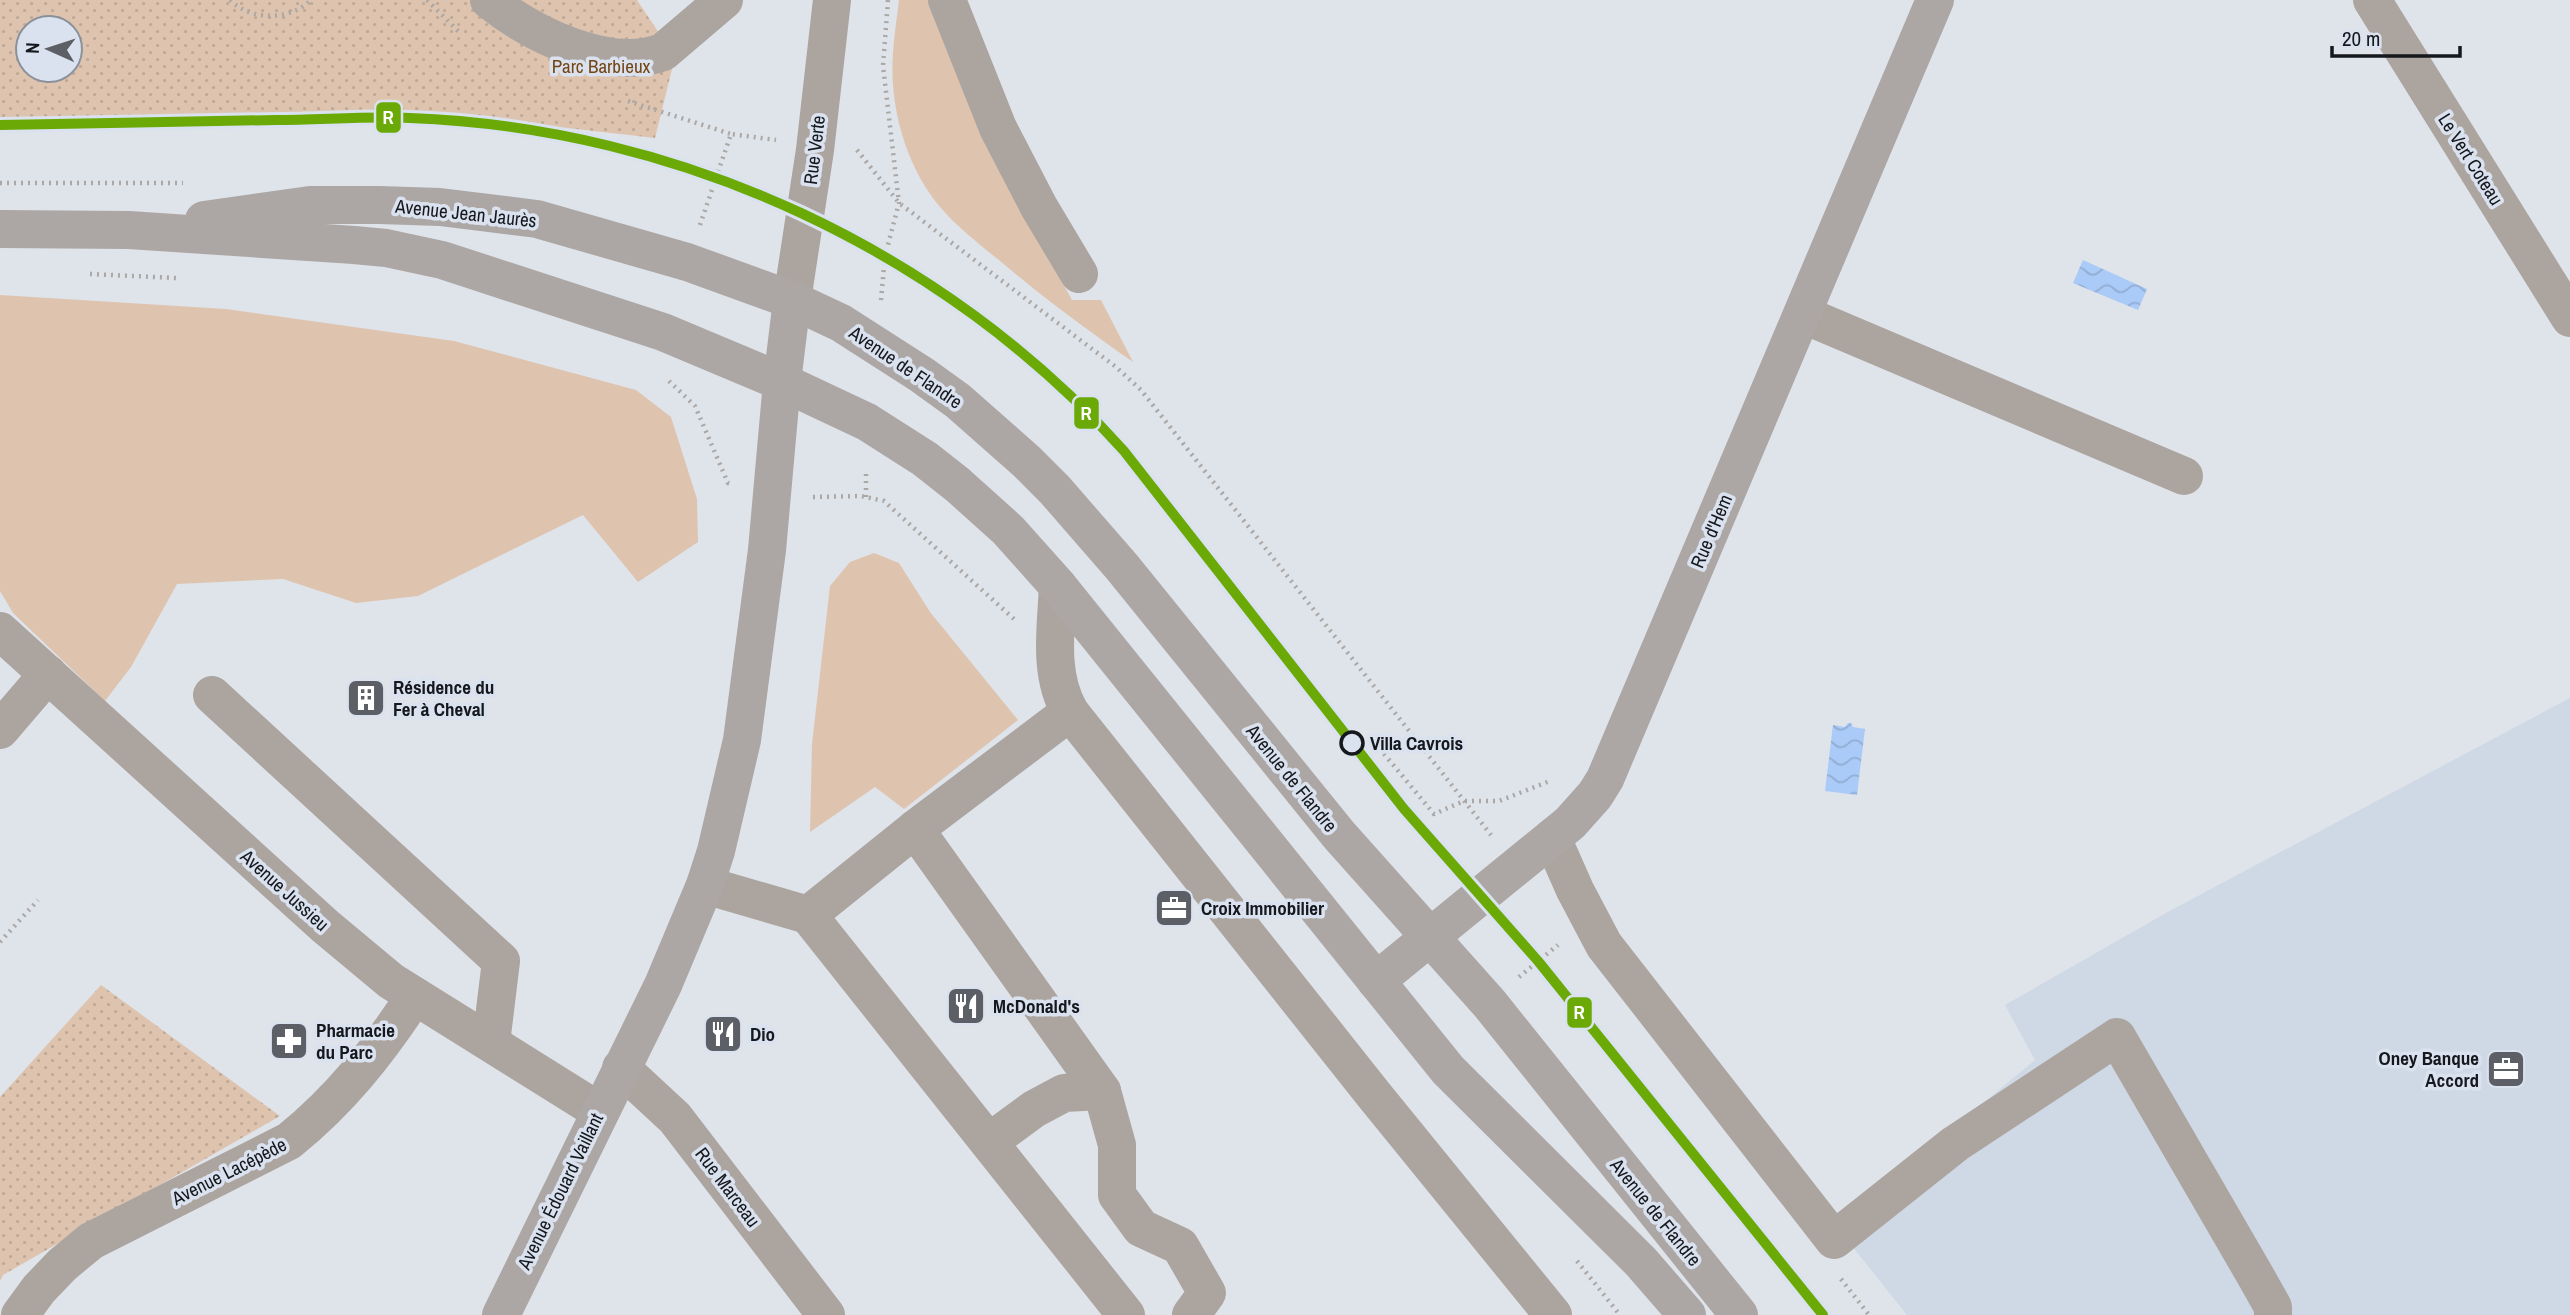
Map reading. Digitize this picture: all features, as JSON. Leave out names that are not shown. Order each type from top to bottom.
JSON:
[{"type":"main road","name":"Rue d'Hem","points":[[1376,981],[1552,838],[1595,795],[1615,761],[1935,0]]},
{"type":"main road","name":"Avenue Jean Jaurès","points":[[130,230],[310,205],[414,205],[506,213],[537,219],[687,262],[792,300]]},
{"type":"main road","name":"Avenue Jean Jaurès","points":[[0,229],[130,230],[386,248],[442,260],[640,323],[782,382]]},
{"type":"main road","name":"Avenue Édouard Vaillant","points":[[501,1315],[663,985],[705,885],[728,806],[742,740],[773,492],[792,300]]},
{"type":"main road","name":"Avenue de Flandre","points":[[792,300],[841,323],[896,357],[958,401],[1055,490],[1103,545],[1339,835],[1489,1003],[1739,1315]]},
{"type":"main road","points":[[782,382],[867,422],[925,459],[982,505],[1028,550],[1448,1070],[1641,1262],[1687,1315]]},
{"type":"main road","points":[[1058,586],[1103,545]]},
{"type":"street","points":[[489,0],[525,25],[543,33],[596,54],[633,59],[663,52],[724,0]]},
{"type":"street","name":"Rue Verte","points":[[792,300],[815,145],[832,0]]},
{"type":"street","points":[[947,0],[998,128],[1039,207],[1079,274]]},
{"type":"street","name":"Le Vert Coteau","points":[[2372,0],[2570,318]]},
{"type":"street","points":[[1804,315],[2184,476]]},
{"type":"street","points":[[1058,586],[1055,656],[1060,692],[1070,712],[1543,1312]]},
{"type":"street","name":"Avenue Jussieu","points":[[0,631],[359,956],[414,997],[600,1111]]},
{"type":"street","points":[[0,730],[48,674]]},
{"type":"street","points":[[212,695],[501,961],[491,1043]]},
{"type":"street","points":[[808,915],[915,829],[1070,712]]},
{"type":"street","points":[[915,829],[1102,1091],[1117,1145],[1117,1195],[1141,1228],[1180,1246],[1206,1293],[1191,1315]]},
{"type":"street","points":[[1552,838],[1575,890],[1604,944],[1834,1240],[1955,1144],[2117,1037],[2273,1307],[2273,1315]]},
{"type":"street","points":[[705,885],[808,915],[1126,1315]]},
{"type":"street","name":"Avenue Lacépède","points":[[20,1315],[39,1289],[62,1265],[91,1241],[289,1141],[311,1124],[363,1069],[414,997]]},
{"type":"street","name":"Rue Marceau","points":[[621,1068],[676,1118],[825,1315]]},
{"type":"street","points":[[989,1142],[1034,1109],[1064,1093],[1102,1091]]},
{"type":"path","points":[[230,0],[240,10],[277,17],[303,8],[311,0]]},
{"type":"path","points":[[888,0],[883,66],[900,203]]},
{"type":"path","points":[[699,228],[731,134],[856,149],[900,203],[1116,367],[1141,390],[1464,801],[1434,814],[1375,743]]},
{"type":"path","points":[[81,274],[187,278]]},
{"type":"path","points":[[662,373],[695,406],[728,483],[811,497],[862,496],[884,502],[1055,656]]},
{"type":"path","points":[[0,942],[38,900]]},
{"type":"shaded area","points":[[2570,698],[2570,1315],[1907,1315],[1836,1226],[2035,1060],[2005,1005],[2166,913]]},
{"type":"green space","name":"Parc Barbieux","points":[[0,0],[637,0],[675,57],[655,138],[471,117],[398,112],[0,119]]},
{"type":"green space","points":[[899,0],[938,0],[997,164],[1072,300],[1101,300],[1133,362],[1052,303],[980,245],[948,216],[929,192],[909,155],[897,115],[892,73]]},
{"type":"green space","points":[[0,295],[226,309],[454,341],[636,390],[671,417],[697,499],[698,542],[638,582],[583,515],[418,596],[356,603],[283,579],[177,584],[131,667],[105,701],[13,613],[0,591]]},
{"type":"green space","points":[[874,553],[899,563],[930,612],[1018,720],[904,809],[875,787],[810,832],[812,744],[830,586],[850,562]]},
{"type":"green space","points":[[101,985],[280,1116],[3,1275],[0,1281],[0,1097]]},
{"type":"water","points":[[2083,260],[2147,289],[2138,310],[2073,283]]},
{"type":"water","points":[[1848,723],[1853,727],[1865,729],[1857,795],[1825,791],[1833,725],[1845,727]]},
{"type":"transit line","name":"R","points":[[0,125],[410,118],[511,127],[610,146],[707,175],[801,213],[890,260],[974,316],[1053,379],[1124,451],[1404,809],[1538,961],[1823,1315]]},
{"type":"place","name":"Résidence du Fer à Cheval","points":[[366,698]]},
{"type":"place","name":"Villa Cavrois","points":[[1352,743]]},
{"type":"place","name":"Croix Immobilier","points":[[1174,908]]},
{"type":"place","name":"McDonald's","points":[[966,1006]]},
{"type":"place","name":"Dio","points":[[723,1034]]},
{"type":"place","name":"Pharmacie du Parc","points":[[289,1041]]},
{"type":"place","name":"Oney Banque Accord","points":[[2506,1069]]}]
